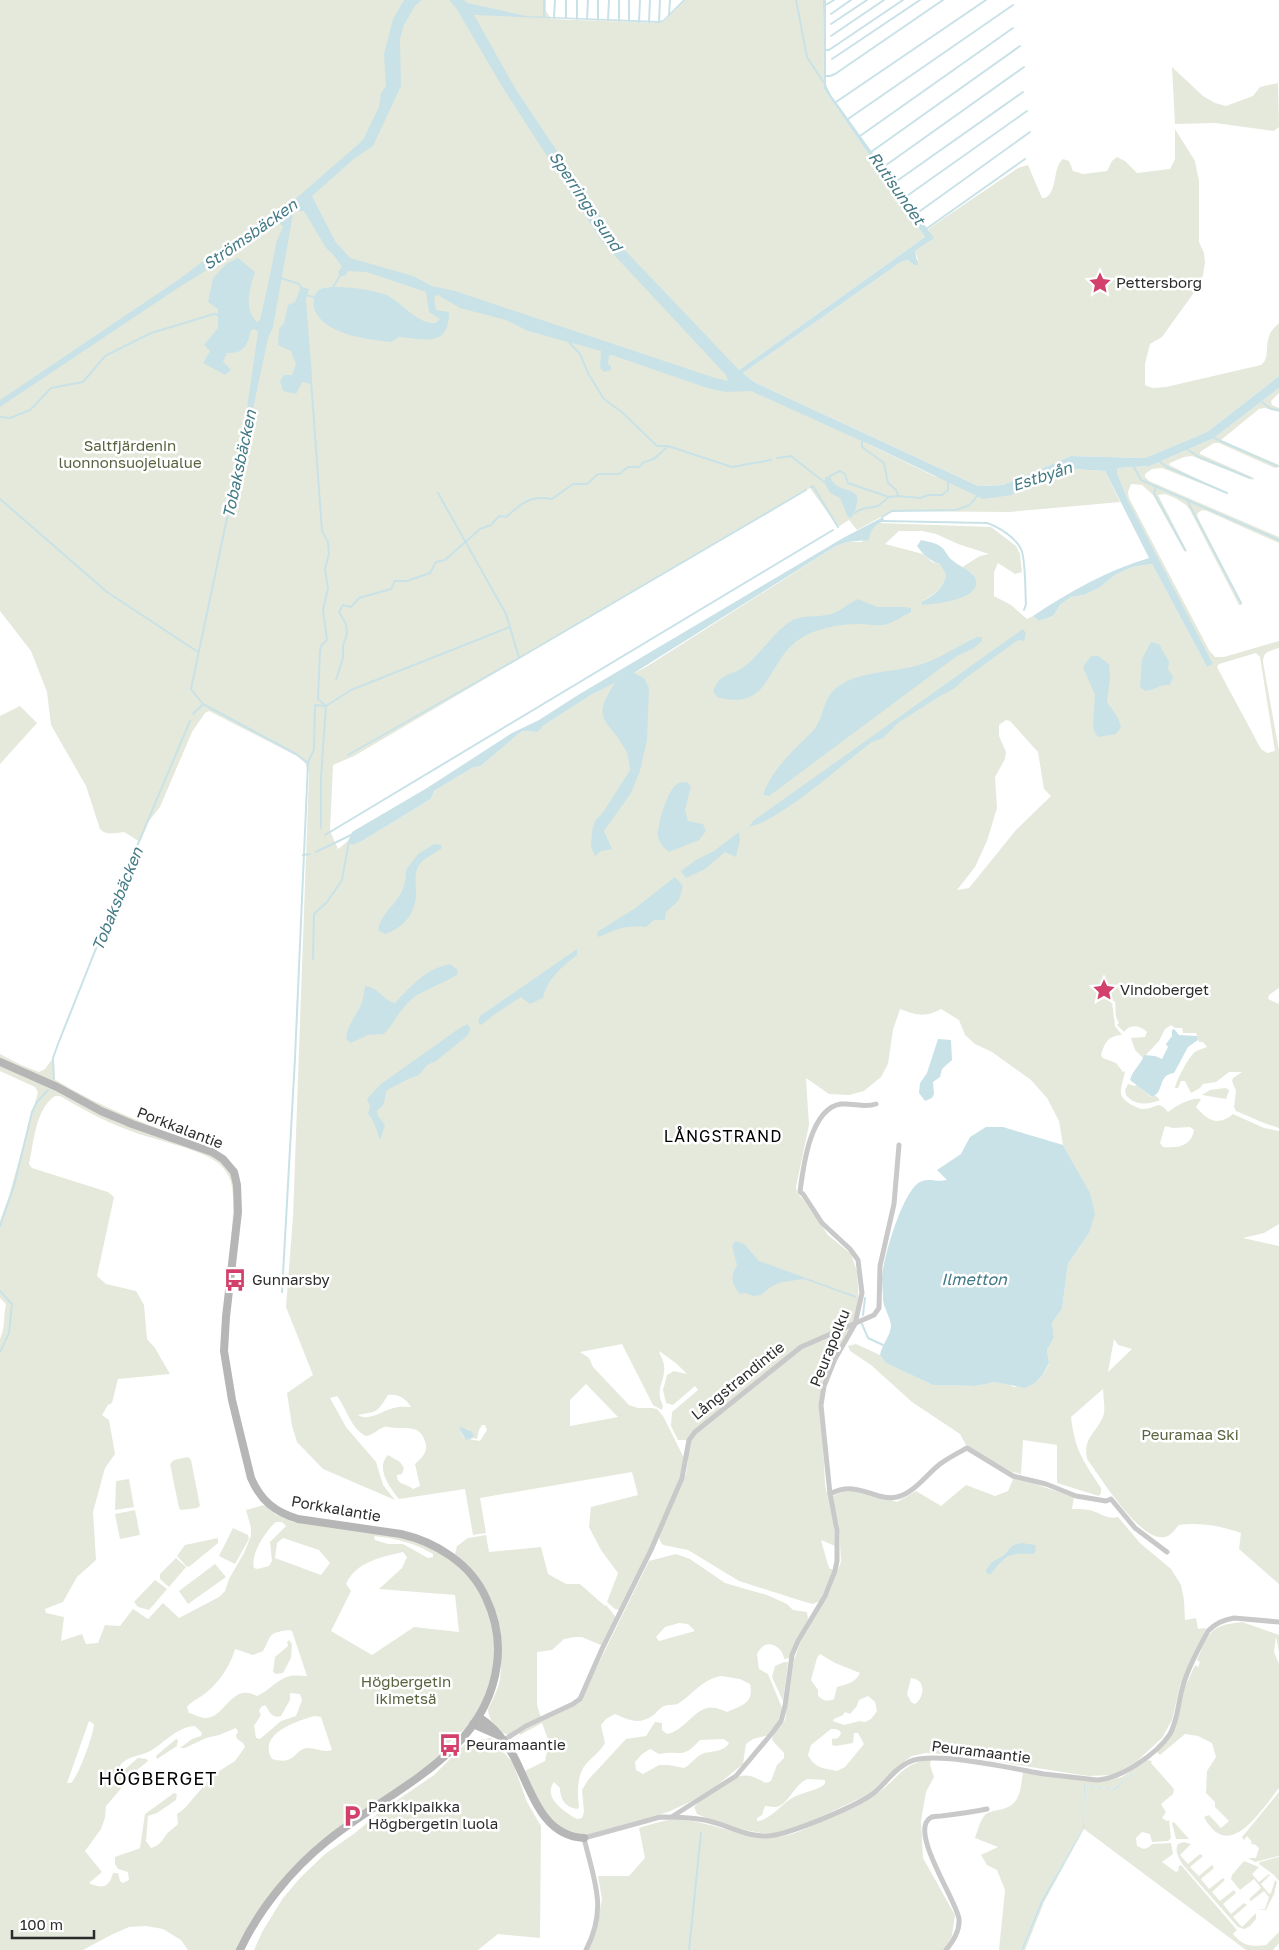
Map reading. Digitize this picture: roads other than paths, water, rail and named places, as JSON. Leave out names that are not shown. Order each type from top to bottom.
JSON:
[{"type":"street","name":"Porkkalantie","points":[[0,1062],[57,1087],[101,1111],[151,1132],[212,1152],[228,1163],[236,1177],[238,1199],[224,1351],[232,1400],[251,1478],[256,1488],[267,1504],[284,1515],[298,1519],[378,1530],[418,1538],[450,1555],[478,1583],[495,1620],[498,1656],[494,1682],[479,1717],[443,1759],[326,1842],[294,1872],[267,1905],[240,1950]]},
{"type":"street","name":"Peurapolku","points":[[672,1817],[736,1776],[774,1732],[781,1721],[785,1706],[792,1655],[798,1641],[825,1596],[835,1571],[837,1561],[837,1530],[830,1494],[822,1405],[824,1386],[835,1359],[855,1324],[862,1292],[858,1260],[850,1249],[822,1223],[800,1192],[802,1174],[812,1135],[818,1122],[828,1110],[840,1104],[866,1107],[876,1104]]},
{"type":"street","name":"Långstrandintie","points":[[501,1738],[580,1699],[602,1649],[651,1550],[682,1478],[690,1440],[695,1432],[801,1347],[874,1315],[879,1308],[880,1266],[894,1204],[899,1145]]},
{"type":"street","points":[[830,1494],[839,1490],[854,1489],[897,1497],[907,1493],[941,1463],[967,1448],[1014,1476],[1046,1484],[1076,1496],[1106,1501],[1111,1499],[1135,1528],[1167,1552]]},
{"type":"street","name":"Peuramaantie","points":[[584,1838],[660,1817],[712,1821],[760,1836],[791,1832],[860,1802],[875,1792],[898,1768],[924,1757],[983,1763],[1097,1780],[1115,1778],[1162,1744],[1170,1733],[1176,1718],[1183,1684],[1208,1631],[1214,1625],[1234,1618],[1279,1622]]},
{"type":"street","points":[[479,1717],[492,1726],[515,1758],[528,1789],[544,1817],[562,1832],[584,1838],[593,1868],[598,1911],[596,1926],[586,1950]]},
{"type":"street","points":[[473,1724],[501,1738]]},
{"type":"street","points":[[689,1805],[692,1818]]},
{"type":"street","points":[[946,1950],[956,1933],[959,1918],[935,1867],[929,1849],[926,1832],[928,1821],[933,1817],[988,1809]]},
{"type":"water","points":[[404,0],[422,0],[415,6],[404,25],[400,39],[401,86],[373,146],[355,158],[312,196],[335,241],[350,258],[413,276],[432,286],[455,291],[728,381],[726,375],[603,243],[503,88],[456,8],[449,0],[464,0],[467,3],[527,16],[659,21],[663,20],[683,0],[686,0],[663,22],[659,23],[474,15],[515,88],[619,244],[739,370],[925,237],[824,89],[823,0],[826,0],[826,85],[831,95],[934,238],[915,251],[918,265],[914,265],[908,260],[901,262],[743,373],[754,382],[978,486],[1003,485],[1071,456],[1145,458],[1207,432],[1279,376],[1279,388],[1214,438],[1150,466],[1118,468],[1117,473],[1128,500],[1213,664],[1207,667],[1152,564],[1132,567],[1115,575],[1099,588],[1084,595],[1071,597],[1060,605],[1053,616],[1039,621],[1033,616],[1089,583],[1149,558],[1105,471],[1073,469],[1034,480],[1012,495],[983,499],[877,448],[751,391],[726,392],[707,388],[612,355],[609,356],[608,364],[611,366],[611,370],[604,372],[600,368],[601,351],[528,331],[506,320],[460,308],[438,295],[434,297],[436,310],[449,312],[448,323],[445,331],[434,339],[399,337],[391,342],[346,334],[326,324],[319,317],[314,308],[314,303],[315,296],[319,290],[343,287],[376,292],[395,300],[424,321],[436,323],[440,319],[429,312],[426,292],[367,272],[348,271],[345,276],[340,276],[338,272],[342,267],[326,248],[304,211],[297,211],[293,214],[273,327],[268,338],[253,409],[247,408],[258,332],[255,329],[251,330],[244,348],[238,352],[227,353],[223,361],[231,370],[225,375],[203,363],[210,351],[204,345],[218,328],[218,309],[208,302],[213,278],[226,264],[238,258],[255,272],[249,304],[250,311],[257,322],[260,320],[277,242],[283,226],[277,223],[254,241],[181,286],[0,407],[0,400],[178,280],[222,247],[292,202],[363,140],[379,107],[381,93],[386,86],[384,54],[393,19]]},
{"type":"water","points":[[301,287],[309,289],[306,300],[312,376],[311,384],[302,382],[296,394],[283,391],[280,381],[284,375],[292,375],[296,364],[291,351],[278,345],[279,329],[284,323],[288,305],[295,302]]},
{"type":"water","points":[[829,476],[836,485],[856,495],[857,503],[851,518],[848,517],[840,498],[830,493],[824,482],[826,477]]},
{"type":"water","points":[[883,517],[884,521],[874,528],[869,540],[847,542],[836,546],[634,673],[644,678],[649,688],[647,740],[640,771],[631,793],[604,831],[612,849],[601,851],[595,856],[591,847],[595,821],[604,811],[630,770],[626,751],[604,719],[603,705],[615,683],[591,695],[543,726],[538,732],[522,731],[481,766],[472,768],[434,791],[431,799],[362,841],[352,845],[348,841],[352,832],[427,788],[512,733],[539,720],[843,538]]},
{"type":"water","points":[[921,540],[934,543],[943,548],[954,562],[972,574],[976,584],[973,590],[958,599],[922,605],[921,602],[934,594],[943,585],[946,575],[940,564],[927,557],[917,546]]},
{"type":"water","points":[[858,599],[877,607],[911,608],[911,612],[894,622],[886,624],[835,626],[811,633],[797,641],[787,651],[765,683],[748,698],[734,700],[717,697],[713,691],[719,680],[745,666],[780,630],[793,620],[801,617],[831,614]]},
{"type":"water","points":[[1023,629],[1026,633],[1024,641],[1018,640],[963,680],[955,688],[898,723],[883,738],[872,742],[795,803],[763,822],[749,827],[753,821]]},
{"type":"water","points":[[977,637],[982,637],[982,641],[974,648],[957,656],[769,796],[763,795],[771,777],[816,727],[831,694],[843,683],[873,673],[923,664]]},
{"type":"water","points":[[1151,642],[1159,644],[1169,662],[1168,669],[1173,677],[1170,685],[1163,685],[1145,691],[1140,687],[1142,659]]},
{"type":"water","points":[[1091,656],[1098,656],[1109,664],[1110,678],[1107,702],[1118,718],[1121,727],[1116,734],[1098,737],[1094,731],[1095,695],[1083,667]]},
{"type":"water","points":[[687,782],[691,786],[685,810],[688,821],[703,824],[706,831],[699,840],[669,852],[659,841],[658,831],[661,816],[671,791],[680,783]]},
{"type":"water","points":[[739,832],[740,840],[736,857],[725,852],[705,869],[686,878],[681,871],[696,860],[714,851]]},
{"type":"water","points":[[434,844],[442,845],[441,849],[424,860],[416,871],[416,899],[412,912],[398,928],[385,934],[378,930],[384,915],[403,890],[406,870],[418,854]]},
{"type":"water","points":[[675,877],[683,886],[679,900],[666,912],[665,920],[654,920],[646,927],[621,928],[598,937],[597,932],[634,909]]},
{"type":"water","points":[[577,949],[577,955],[552,979],[543,998],[530,1004],[521,997],[481,1025],[478,1022],[480,1016]]},
{"type":"water","points":[[450,964],[457,969],[458,974],[413,998],[384,1034],[368,1035],[351,1043],[346,1039],[350,1025],[362,1002],[365,986],[370,987],[395,1003],[413,984],[434,969]]},
{"type":"water","points":[[467,1024],[470,1027],[470,1031],[467,1036],[436,1061],[427,1065],[419,1075],[386,1091],[384,1104],[377,1111],[378,1116],[385,1125],[380,1140],[368,1114],[370,1106],[367,1099],[381,1084]]},
{"type":"water","points":[[1174,1029],[1179,1035],[1197,1036],[1198,1040],[1188,1047],[1174,1073],[1165,1077],[1159,1091],[1152,1097],[1130,1080],[1144,1055],[1162,1059],[1168,1047],[1166,1044],[1172,1036],[1172,1030]]},
{"type":"water","points":[[938,1039],[951,1040],[952,1060],[942,1069],[940,1077],[933,1082],[934,1094],[932,1098],[925,1101],[919,1093],[920,1083],[927,1073]]},
{"type":"water","name":"Ilmetton","points":[[986,1127],[1003,1127],[1063,1145],[1090,1193],[1095,1214],[1089,1233],[1068,1264],[1062,1309],[1052,1323],[1054,1338],[1047,1350],[1049,1363],[1042,1376],[1035,1383],[1025,1388],[995,1382],[976,1386],[933,1385],[886,1363],[880,1355],[891,1326],[883,1300],[883,1267],[894,1227],[905,1201],[917,1184],[924,1180],[947,1180],[937,1170],[961,1154],[970,1137]]},
{"type":"water","points":[[735,1241],[744,1244],[759,1261],[856,1296],[856,1298],[804,1279],[782,1282],[772,1286],[761,1295],[740,1294],[732,1280],[737,1265],[732,1246]]},
{"type":"water","points":[[461,1427],[471,1431],[474,1435],[473,1438],[466,1440],[459,1429]]},
{"type":"water","points":[[1022,1543],[1035,1545],[1036,1551],[1033,1554],[1018,1554],[1008,1557],[991,1574],[987,1574],[986,1570],[992,1562],[1003,1556],[1013,1545]]},
{"type":"water","points":[[1147,1761],[1115,1790],[1085,1786],[1084,1828],[1043,1902],[1023,1950],[1021,1950],[1041,1901],[1083,1828],[1084,1785],[1114,1789]]},
{"type":"waterway","points":[[544,0],[544,17]]},
{"type":"waterway","points":[[554,18],[555,0]]},
{"type":"waterway","points":[[566,0],[566,18]]},
{"type":"waterway","points":[[577,0],[577,19]]},
{"type":"waterway","points":[[587,19],[588,0]]},
{"type":"waterway","points":[[598,0],[598,20]]},
{"type":"waterway","points":[[608,20],[609,0]]},
{"type":"waterway","points":[[619,0],[619,21]]},
{"type":"waterway","points":[[629,0],[629,21]]},
{"type":"waterway","points":[[639,22],[640,0]]},
{"type":"waterway","points":[[649,22],[650,0]]},
{"type":"waterway","points":[[659,22],[660,0]]},
{"type":"waterway","points":[[669,15],[670,0]]},
{"type":"waterway","points":[[796,0],[807,57],[824,83]]},
{"type":"waterway","points":[[824,6],[834,0]]},
{"type":"waterway","points":[[831,14],[851,0]]},
{"type":"waterway","points":[[831,24],[867,0]]},
{"type":"waterway","points":[[831,36],[884,0]]},
{"type":"waterway","points":[[825,50],[829,50],[903,0]]},
{"type":"waterway","points":[[832,59],[920,0]]},
{"type":"waterway","points":[[825,76],[835,74],[943,0]]},
{"type":"waterway","points":[[836,102],[986,0]]},
{"type":"waterway","points":[[848,119],[1013,5]]},
{"type":"waterway","points":[[860,136],[1013,28]]},
{"type":"waterway","name":"Rutisundet","points":[[871,152],[1020,46]]},
{"type":"waterway","name":"Rutisundet","points":[[882,168],[1024,67]]},
{"type":"waterway","name":"Rutisundet","points":[[894,183],[1023,92]]},
{"type":"waterway","name":"Rutisundet","points":[[904,198],[1027,111]]},
{"type":"waterway","name":"Rutisundet","points":[[916,214],[1030,132]]},
{"type":"waterway","points":[[926,229],[1025,159]]},
{"type":"waterway","points":[[333,287],[340,276]]},
{"type":"waterway","points":[[281,278],[299,284],[302,289]]},
{"type":"waterway","points":[[305,295],[314,297]]},
{"type":"waterway","points":[[0,417],[10,418],[30,410],[51,388],[83,382],[105,356],[151,333],[214,314],[219,315]]},
{"type":"waterway","points":[[568,341],[580,354],[589,375],[604,399],[623,413],[657,446],[668,446],[732,467],[771,460]]},
{"type":"waterway","points":[[311,380],[322,531],[328,542],[329,554],[325,569],[328,588],[323,610],[327,640],[321,646],[320,651],[318,699],[326,706],[321,777],[321,828]]},
{"type":"waterway","points":[[1262,402],[1271,409],[1279,410]]},
{"type":"waterway","name":"Tobaksbäcken","points":[[193,714],[203,704],[191,689],[250,409]]},
{"type":"waterway","points":[[1214,438],[1277,466]]},
{"type":"waterway","points":[[862,440],[862,447],[884,463],[888,483],[896,490],[898,495]]},
{"type":"waterway","points":[[336,680],[343,658],[343,646],[347,634],[346,624],[339,612],[343,605],[351,607],[359,598],[391,589],[395,581],[407,581],[430,573],[436,562],[445,560],[480,529],[491,525],[499,516],[506,517],[527,501],[538,498],[552,499],[573,484],[587,484],[598,474],[619,474],[628,467],[639,467],[644,462],[654,459],[668,446]]},
{"type":"waterway","points":[[1187,449],[1199,457],[1250,478]]},
{"type":"waterway","points":[[777,458],[791,456],[824,482]]},
{"type":"waterway","points":[[1159,461],[1167,467],[1227,493]]},
{"type":"waterway","points":[[1134,467],[1141,480],[1279,540]]},
{"type":"waterway","points":[[830,476],[840,471],[845,474],[848,483],[889,497]]},
{"type":"waterway","points":[[854,513],[862,509],[878,506],[889,497],[920,498],[929,495],[942,495],[948,490],[948,482]]},
{"type":"waterway","points":[[811,487],[813,486],[838,527]]},
{"type":"waterway","points":[[1156,486],[1154,493],[1185,550]]},
{"type":"waterway","points":[[348,755],[519,658],[806,490]]},
{"type":"waterway","points":[[438,493],[506,614],[519,658]]},
{"type":"waterway","points":[[882,517],[892,511],[956,510],[970,505],[977,496]]},
{"type":"waterway","points":[[0,499],[107,592],[198,652]]},
{"type":"waterway","points":[[1188,500],[1241,603]]},
{"type":"waterway","points":[[882,521],[987,523],[1002,530],[1019,545],[1023,554],[1026,604],[1024,610]]},
{"type":"waterway","points":[[325,835],[833,530]]},
{"type":"waterway","points":[[308,762],[314,750],[315,705],[326,706],[351,690],[510,627]]},
{"type":"waterway","points":[[203,704],[296,754],[308,763],[282,1292]]},
{"type":"waterway","name":"Tobaksbäcken","points":[[54,1079],[53,1058],[58,1044],[132,858],[190,721]]},
{"type":"waterway","points":[[316,852],[351,835]]},
{"type":"waterway","points":[[313,959],[314,914],[327,902],[342,880],[349,841]]},
{"type":"waterway","points":[[303,855],[310,854]]},
{"type":"waterway","name":"Tobaksbäcken","points":[[0,1226],[14,1186],[32,1112],[37,1102],[48,1090]]},
{"type":"waterway","name":"Tobaksbäcken","points":[[0,1291],[12,1304],[9,1333],[0,1352]]},
{"type":"waterway","points":[[863,1315],[865,1298]]},
{"type":"waterway","points":[[862,1324],[868,1338],[883,1345]]},
{"type":"waterway","points":[[689,1950],[701,1833]]},
{"type":"place","name":"Pettersborg","points":[[1100,283]]},
{"type":"place","name":"Vindoberget","points":[[1104,990]]},
{"type":"place","name":"Gunnarsby","points":[[235,1280]]},
{"type":"place","name":"Peuramaantie","points":[[450,1745]]},
{"type":"place","name":"Parkkipaikka Högbergetin luola","points":[[352,1816]]},
{"type":"district","name":"LÅNGSTRAND","points":[[723,1136]]},
{"type":"district","name":"HÖGBERGET","points":[[158,1779]]},
{"type":"water label","name":"Sperrings sund","points":[[586,201]]},
{"type":"water label","name":"Strömsbäcken","points":[[250,234]]},
{"type":"water label","name":"Estbyån","points":[[1042,476]]},
{"type":"park label","name":"Saltfjärdenin luonnonsuojelualue","points":[[130,454]]},
{"type":"park label","name":"Peuramaa Ski","points":[[1190,1435]]},
{"type":"park label","name":"Högbergetin ikimetsä","points":[[406,1690]]}]
